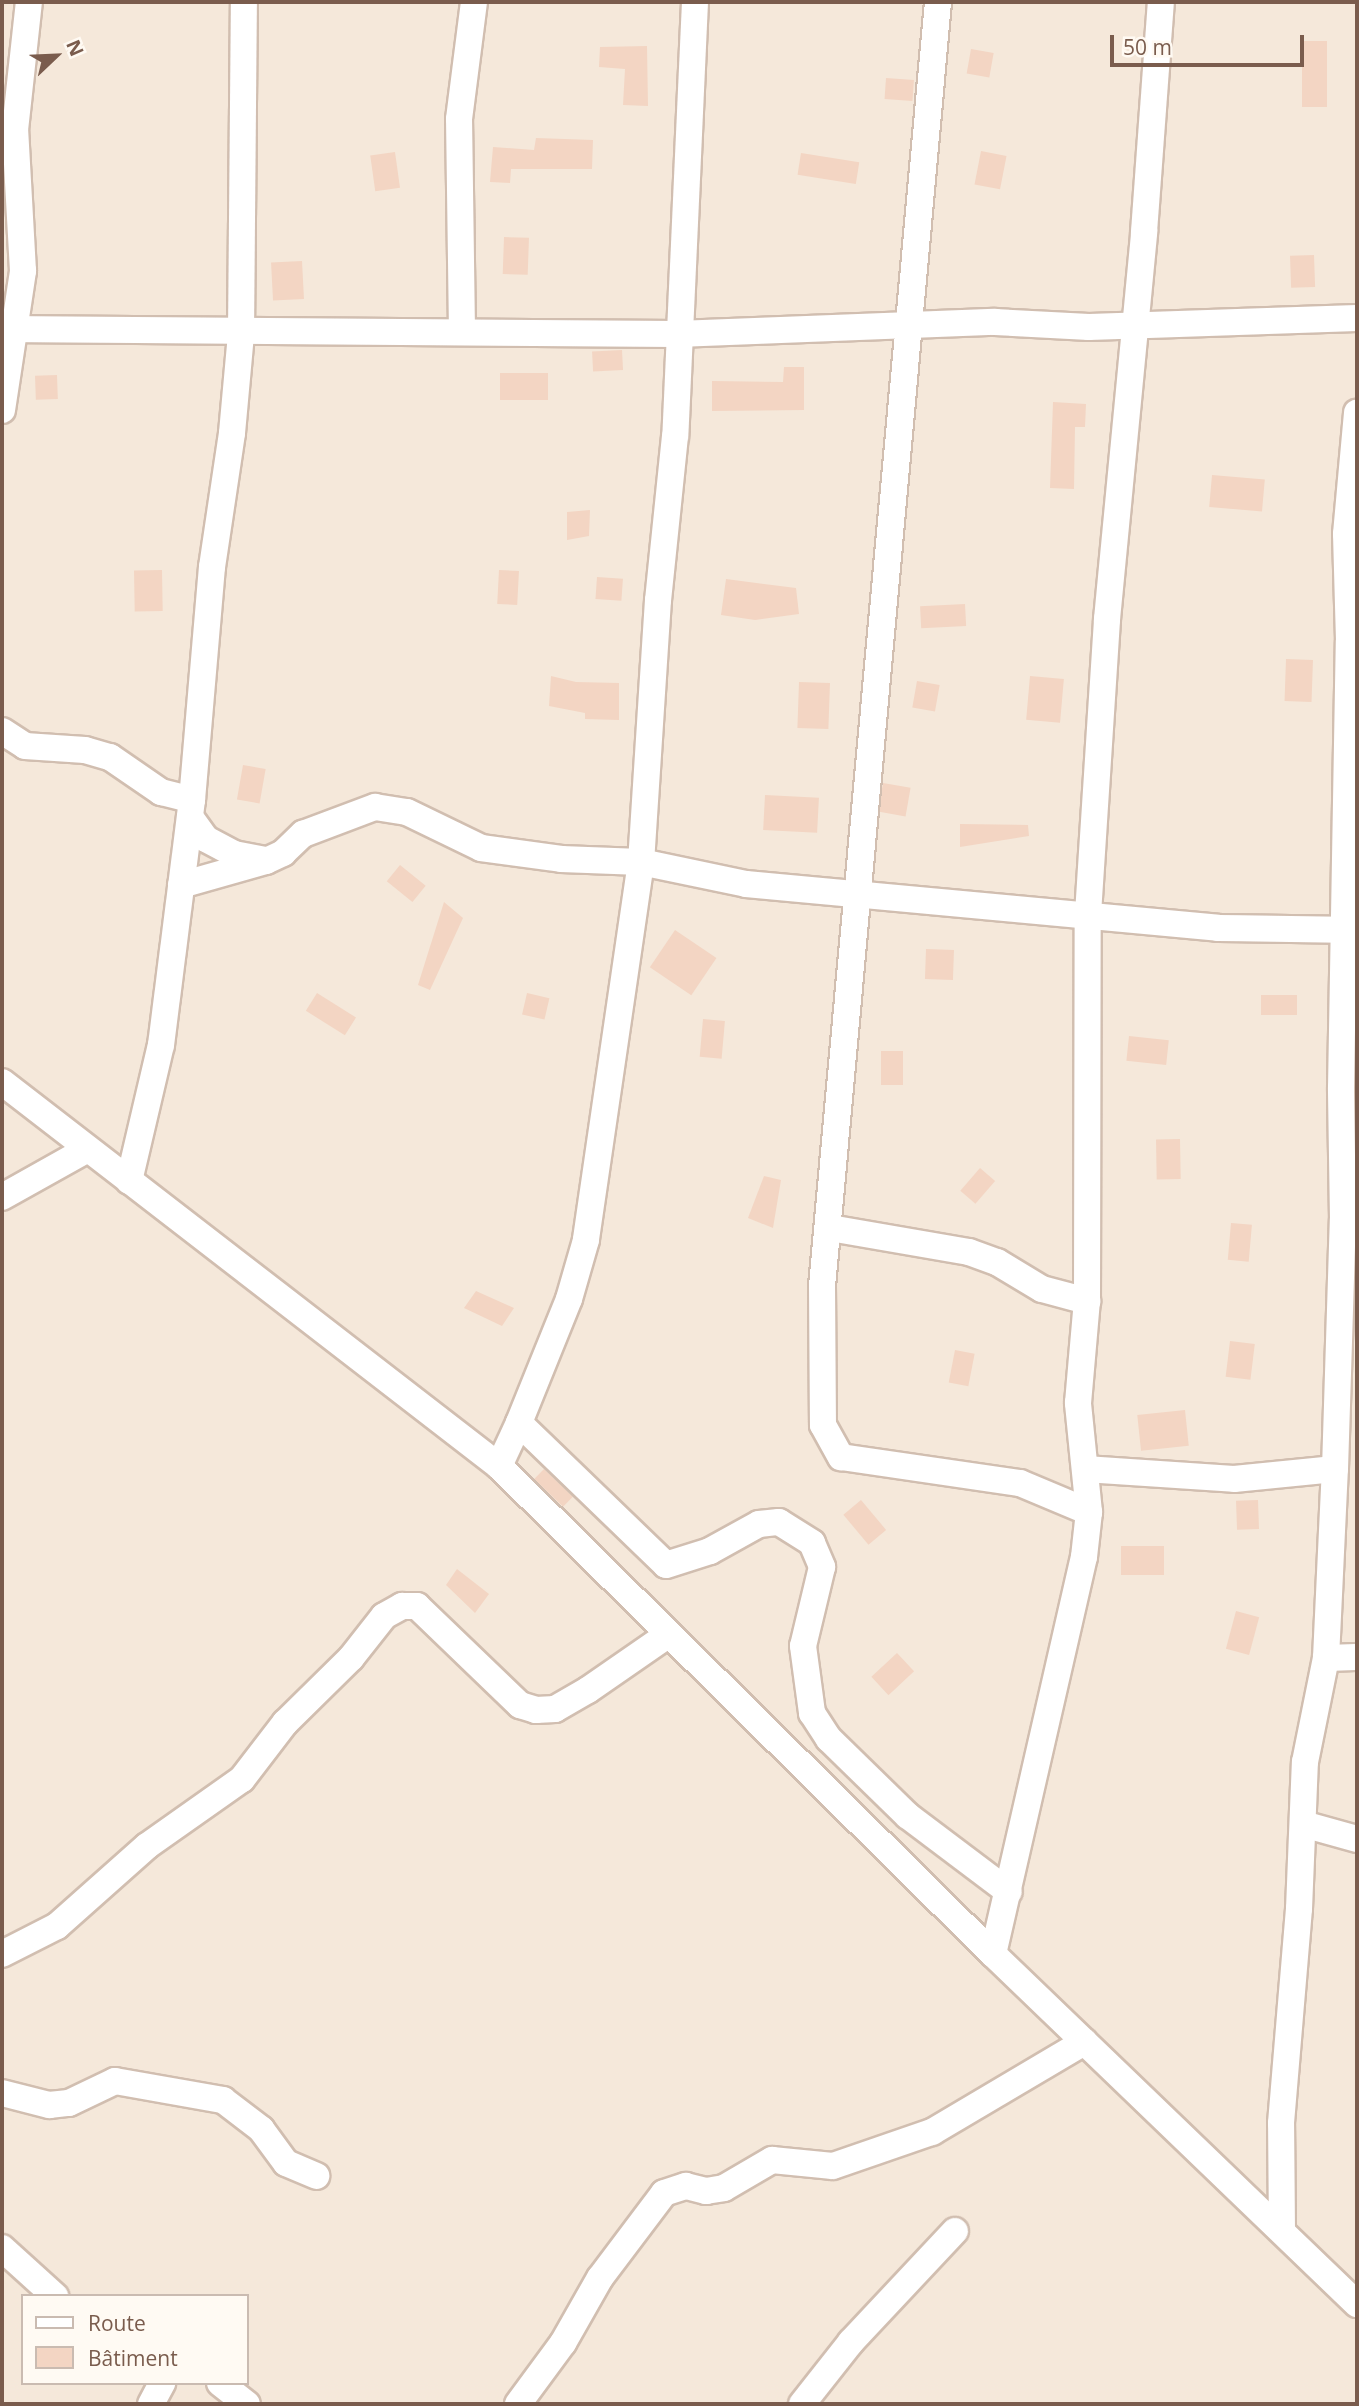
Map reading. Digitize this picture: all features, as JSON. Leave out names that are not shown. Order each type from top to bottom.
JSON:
[{"type":"street","points":[[2,410],[6,329],[18,315],[23,271],[15,130],[29,2]]},
{"type":"street","points":[[129,1181],[161,1045],[191,809],[212,567],[232,433],[241,334],[244,2]]},
{"type":"street","points":[[462,332],[458,118],[474,2]]},
{"type":"street","points":[[499,1466],[569,1299],[586,1240],[641,862],[658,600],[675,436],[677,334],[695,2]]},
{"type":"street","points":[[938,2],[911,328],[856,893],[830,1228],[822,1286],[822,1413],[833,1449],[841,1457],[867,1463],[1020,1483],[1089,1512]]},
{"type":"street","points":[[993,1954],[1084,1557],[1089,1512],[1077,1403],[1087,1301],[1088,914],[1107,619],[1161,2]]},
{"type":"street","points":[[6,329],[241,334],[677,334],[911,328],[995,322],[1134,326],[1357,318]]},
{"type":"street","points":[[1282,2231],[1281,2123],[1303,1824],[1305,1762],[1326,1658],[1335,1469],[1350,930],[1346,534],[1357,412]]},
{"type":"street","points":[[2,731],[25,746],[85,750],[110,757],[191,809],[206,839],[234,854],[266,860]]},
{"type":"street","points":[[181,885],[266,860],[283,853],[303,834],[375,807],[407,812],[481,848],[561,859],[641,862],[746,884],[1218,928],[1350,930]]},
{"type":"street","points":[[2,1082],[499,1466],[993,1954],[1357,2304]]},
{"type":"street","points":[[2,1197],[88,1149]]},
{"type":"street","points":[[830,1228],[969,1252],[997,1262],[1042,1289],[1087,1301]]},
{"type":"street","points":[[519,1423],[666,1565],[710,1551],[759,1524],[779,1522],[812,1543],[822,1567],[803,1646],[812,1713],[829,1739],[908,1816],[1009,1892]]},
{"type":"street","points":[[1085,1469],[1234,1479],[1335,1469]]},
{"type":"street","points":[[2,1954],[57,1926],[147,1846],[242,1779],[285,1723],[351,1658],[384,1616],[402,1606],[416,1606],[520,1705],[536,1710],[555,1709],[588,1690],[669,1634]]},
{"type":"street","points":[[1326,1658],[1357,1657]]},
{"type":"street","points":[[1303,1824],[1357,1839]]},
{"type":"street","points":[[518,2404],[563,2343],[600,2278],[664,2193],[686,2186],[706,2191],[724,2188],[772,2160],[833,2165],[932,2132],[1084,2042]]},
{"type":"street","points":[[2,2093],[49,2105],[69,2103],[115,2081],[223,2100],[261,2129],[286,2163],[316,2176]]},
{"type":"street","points":[[802,2404],[851,2342],[955,2231]]},
{"type":"street","points":[[2,2248],[53,2294]]},
{"type":"street","points":[[151,2404],[161,2385]]},
{"type":"street","points":[[223,2385],[247,2404]]},
{"type":"shaded area","points":[[2,2],[1357,2],[1357,2404],[2,2404]]},
{"type":"building","points":[[1302,41],[1327,41],[1327,107],[1302,107]]},
{"type":"building","points":[[647,46],[648,106],[623,105],[625,69],[599,67],[600,47]]},
{"type":"building","points":[[971,49],[994,53],[989,78],[967,74]]},
{"type":"building","points":[[886,78],[914,80],[912,101],[885,99]]},
{"type":"building","points":[[536,138],[593,140],[592,169],[511,169],[510,183],[490,182],[493,147],[534,150]]},
{"type":"building","points":[[981,151],[1007,156],[1000,189],[975,184]]},
{"type":"building","points":[[395,152],[400,188],[375,191],[370,155]]},
{"type":"building","points":[[801,153],[859,162],[856,184],[798,175]]},
{"type":"building","points":[[504,237],[529,238],[528,275],[503,274]]},
{"type":"building","points":[[1314,255],[1315,287],[1291,288],[1290,256]]},
{"type":"building","points":[[302,261],[304,299],[273,301],[271,263]]},
{"type":"building","points":[[622,350],[623,370],[593,372],[592,352]]},
{"type":"building","points":[[784,367],[804,367],[804,410],[712,411],[712,381],[783,382]]},
{"type":"building","points":[[500,373],[548,373],[548,400],[500,400]]},
{"type":"building","points":[[57,375],[58,399],[36,400],[35,376]]},
{"type":"building","points":[[1053,402],[1086,404],[1085,427],[1075,427],[1074,489],[1050,488]]},
{"type":"building","points":[[1212,475],[1265,480],[1262,511],[1209,507]]},
{"type":"building","points":[[590,510],[589,536],[567,540],[567,512]]},
{"type":"building","points":[[134,570],[162,570],[163,611],[135,611]]},
{"type":"building","points":[[499,570],[519,571],[517,605],[497,604]]},
{"type":"building","points":[[597,577],[623,579],[621,601],[595,599]]},
{"type":"building","points":[[726,579],[796,588],[799,614],[755,620],[721,615]]},
{"type":"building","points":[[965,604],[966,626],[921,628],[920,606]]},
{"type":"building","points":[[1286,659],[1313,660],[1312,702],[1285,701]]},
{"type":"building","points":[[551,676],[576,682],[619,683],[619,720],[585,719],[585,713],[549,706]]},
{"type":"building","points":[[1030,676],[1064,679],[1060,723],[1026,720]]},
{"type":"building","points":[[917,681],[940,685],[935,712],[912,708]]},
{"type":"building","points":[[799,682],[830,683],[828,729],[797,728]]},
{"type":"building","points":[[243,765],[266,769],[260,803],[237,799]]},
{"type":"building","points":[[883,783],[911,788],[906,816],[878,812]]},
{"type":"building","points":[[765,795],[819,798],[817,833],[763,830]]},
{"type":"building","points":[[960,824],[1028,825],[1029,836],[960,847]]},
{"type":"building","points":[[400,865],[426,886],[412,902],[387,881]]},
{"type":"building","points":[[444,902],[463,918],[430,990],[418,985]]},
{"type":"building","points":[[675,930],[716,958],[691,995],[650,967]]},
{"type":"building","points":[[926,949],[954,950],[953,980],[925,979]]},
{"type":"building","points":[[317,993],[356,1017],[345,1035],[306,1011]]},
{"type":"building","points":[[527,993],[549,998],[544,1020],[522,1014]]},
{"type":"building","points":[[1261,995],[1297,995],[1297,1015],[1261,1015]]},
{"type":"building","points":[[703,1019],[725,1021],[722,1059],[700,1057]]},
{"type":"building","points":[[1129,1036],[1169,1040],[1166,1065],[1126,1061]]},
{"type":"building","points":[[881,1051],[903,1051],[903,1085],[881,1085]]},
{"type":"building","points":[[1156,1139],[1180,1139],[1181,1179],[1157,1179]]},
{"type":"building","points":[[980,1168],[995,1181],[975,1204],[960,1191]]},
{"type":"building","points":[[764,1176],[781,1180],[773,1228],[748,1218]]},
{"type":"building","points":[[1231,1223],[1252,1225],[1249,1262],[1228,1260]]},
{"type":"building","points":[[476,1291],[514,1308],[502,1326],[464,1308]]},
{"type":"building","points":[[1230,1341],[1255,1344],[1250,1380],[1226,1377]]},
{"type":"building","points":[[955,1350],[975,1354],[968,1386],[949,1382]]},
{"type":"building","points":[[1185,1410],[1189,1446],[1141,1451],[1137,1415]]},
{"type":"building","points":[[544,1469],[573,1497],[563,1507],[534,1479]]},
{"type":"building","points":[[861,1500],[886,1530],[868,1545],[843,1515]]},
{"type":"building","points":[[1258,1500],[1259,1529],[1237,1530],[1236,1501]]},
{"type":"building","points":[[1121,1546],[1164,1546],[1164,1575],[1121,1575]]},
{"type":"building","points":[[457,1569],[489,1594],[475,1613],[446,1585]]},
{"type":"building","points":[[1236,1611],[1259,1617],[1249,1655],[1226,1649]]},
{"type":"building","points":[[897,1653],[914,1671],[888,1695],[871,1677]]}]
